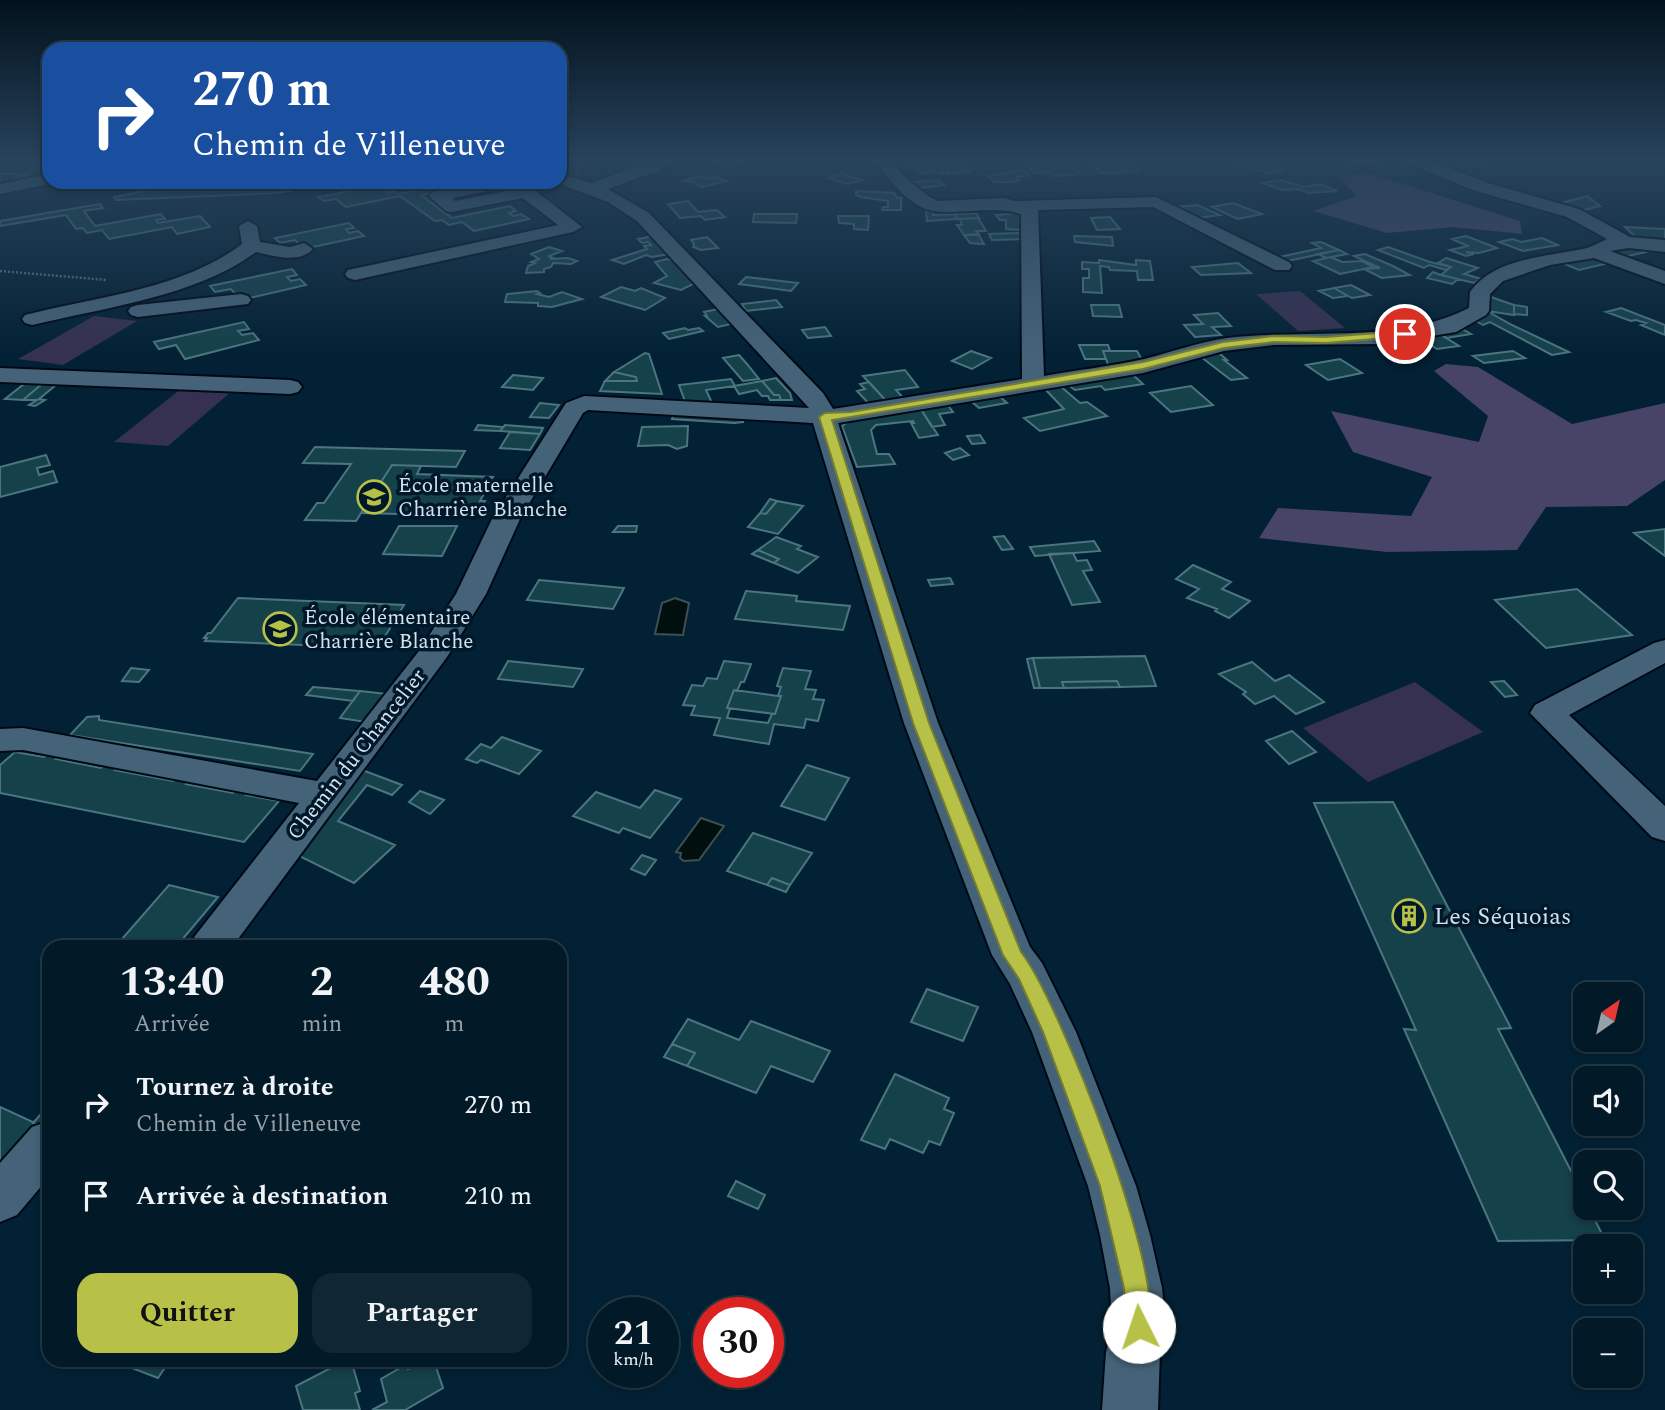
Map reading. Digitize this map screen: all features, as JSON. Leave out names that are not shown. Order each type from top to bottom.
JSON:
[{"type":"street","points":[[248,224],[252,246]]},
{"type":"street","points":[[355,274],[573,228],[568,224]]},
{"type":"street","points":[[649,224],[815,398],[825,417],[921,723],[1013,955],[1027,975],[1054,1032],[1112,1186],[1136,1288],[1139,1327],[1133,1352],[1130,1410]]},
{"type":"street","points":[[1030,224],[1033,382]]},
{"type":"street","points":[[1199,224],[1282,266]]},
{"type":"street","points":[[1592,224],[1625,242]]},
{"type":"street","points":[[1665,246],[1625,242],[1599,248],[1596,252],[1665,278]]},
{"type":"street","points":[[228,265],[252,246],[297,251],[228,265],[191,281],[33,321],[241,300]]},
{"type":"street","name":"Chemin du Chancelier","points":[[214,940],[437,647],[471,594],[506,519],[574,408],[584,403],[825,417],[864,413],[1033,382],[1143,366],[1223,345],[1274,339],[1383,338],[1448,327],[1479,311],[1480,292],[1496,277],[1546,260],[1596,252]]},
{"type":"street","points":[[0,375],[290,387]]},
{"type":"street","points":[[1665,650],[1547,713],[1665,828]]},
{"type":"street","points":[[0,740],[23,739],[325,795]]},
{"type":"street","points":[[0,1199],[42,1150]]},
{"type":"path","points":[[0,271],[118,281],[165,288]]},
{"type":"shaded area","points":[[1356,224],[1520,224],[1522,234],[1453,227],[1387,233]]},
{"type":"shaded area","points":[[1300,291],[1345,328],[1298,331],[1256,294]]},
{"type":"shaded area","points":[[94,316],[137,321],[63,365],[18,359]]},
{"type":"shaded area","points":[[1446,364],[1478,367],[1572,424],[1665,403],[1665,480],[1627,506],[1546,507],[1517,550],[1387,552],[1259,538],[1278,508],[1411,516],[1432,477],[1353,452],[1331,411],[1479,442],[1488,416],[1434,371]]},
{"type":"shaded area","points":[[182,388],[232,391],[168,446],[114,442]]},
{"type":"shaded area","points":[[675,598],[689,603],[683,635],[655,634],[662,603]]},
{"type":"shaded area","points":[[1415,682],[1483,732],[1368,782],[1303,728]]},
{"type":"shaded area","points":[[701,818],[724,826],[699,860],[684,861],[680,858],[681,853],[676,852]]},
{"type":"building","points":[[72,224],[95,226],[207,224],[210,227],[177,234],[172,227],[109,239],[102,230],[87,233],[83,228],[76,229]]},
{"type":"building","points":[[345,224],[354,228],[346,229],[349,233],[358,231],[364,236],[304,249],[295,240],[280,243],[275,238]]},
{"type":"building","points":[[464,224],[507,224],[474,231]]},
{"type":"building","points":[[851,224],[868,224],[868,230],[854,229],[854,224]]},
{"type":"building","points":[[982,224],[986,231],[964,235],[957,225]]},
{"type":"building","points":[[1006,224],[1022,224],[1023,230],[1006,229]]},
{"type":"building","points":[[1094,224],[1116,224],[1120,229],[1097,230]]},
{"type":"building","points":[[1625,227],[1665,229],[1665,241],[1640,241]]},
{"type":"building","points":[[1022,233],[1023,239],[992,240],[989,234]]},
{"type":"building","points":[[978,234],[984,244],[970,243],[964,235]]},
{"type":"building","points":[[654,236],[669,254],[652,257],[646,255],[624,264],[612,260],[647,249],[644,246],[651,245],[638,239]]},
{"type":"building","points":[[1074,236],[1112,237],[1113,246],[1075,242]]},
{"type":"building","points":[[1466,236],[1497,248],[1479,253],[1466,252],[1474,254],[1466,256],[1450,250],[1468,246],[1452,239]]},
{"type":"building","points":[[707,237],[718,248],[701,250],[693,247],[691,240]]},
{"type":"building","points":[[1542,238],[1558,245],[1523,251],[1499,242],[1513,239],[1521,242]]},
{"type":"building","points":[[1321,242],[1339,250],[1288,261],[1279,257],[1321,248],[1312,243]]},
{"type":"building","points":[[1629,245],[1646,252],[1620,258],[1603,252]]},
{"type":"building","points":[[549,247],[562,251],[549,256],[553,258],[550,259],[568,258],[577,261],[571,264],[553,263],[551,267],[544,269],[544,272],[526,273],[528,266],[535,263],[531,262],[539,259],[531,254]]},
{"type":"building","points":[[1388,247],[1451,267],[1446,270],[1429,265],[1424,268],[1378,250]]},
{"type":"building","points":[[1339,250],[1347,254],[1326,258],[1318,254]]},
{"type":"building","points":[[1365,254],[1410,275],[1382,278],[1364,269],[1380,268],[1354,256]]},
{"type":"building","points":[[1594,255],[1613,262],[1579,270],[1557,261]]},
{"type":"building","points":[[1331,257],[1342,262],[1362,261],[1373,267],[1340,274],[1313,261]]},
{"type":"building","points":[[1446,258],[1478,268],[1464,274],[1482,279],[1474,283],[1441,275],[1451,267],[1438,263]]},
{"type":"building","points":[[674,260],[695,283],[681,290],[654,283],[667,276],[655,262]]},
{"type":"building","points":[[1099,260],[1136,265],[1136,260],[1150,261],[1153,280],[1138,280],[1137,271],[1110,270],[1109,267],[1100,266],[1102,293],[1083,292],[1083,278],[1089,278],[1089,269],[1082,269],[1082,262],[1099,263]]},
{"type":"building","points":[[1238,263],[1251,273],[1201,275],[1192,267]]},
{"type":"building","points":[[292,269],[297,275],[287,277],[291,281],[300,279],[306,285],[241,300],[231,289],[215,292],[210,286]]},
{"type":"building","points":[[1433,272],[1458,279],[1452,284],[1427,278]]},
{"type":"building","points":[[746,277],[798,283],[791,291],[739,284]]},
{"type":"building","points":[[1351,285],[1370,295],[1352,298],[1334,288]]},
{"type":"building","points":[[621,287],[635,291],[641,288],[665,298],[645,310],[601,297]]},
{"type":"building","points":[[1334,288],[1348,296],[1333,298],[1319,291]]},
{"type":"building","points":[[562,292],[582,299],[552,307],[538,306],[538,303],[505,302],[507,294],[540,293],[537,294],[549,297]]},
{"type":"building","points":[[1488,296],[1514,305],[1514,315],[1487,311]]},
{"type":"building","points":[[776,300],[782,307],[746,311],[742,304]]},
{"type":"building","points":[[1091,305],[1119,305],[1122,317],[1093,316]]},
{"type":"building","points":[[1514,305],[1527,307],[1527,315],[1514,314]]},
{"type":"building","points":[[1621,308],[1665,325],[1665,335],[1641,325],[1646,323],[1606,312]]},
{"type":"building","points":[[718,309],[731,324],[718,327],[705,316],[704,312]]},
{"type":"building","points":[[1487,311],[1569,352],[1552,355],[1490,322],[1483,325],[1474,320]]},
{"type":"building","points":[[1218,313],[1231,326],[1212,327],[1221,335],[1195,337],[1184,325],[1203,324],[1194,315]]},
{"type":"building","points":[[244,322],[249,329],[238,331],[242,335],[253,333],[259,340],[185,359],[176,345],[159,349],[154,342]]},
{"type":"building","points":[[825,327],[831,336],[808,338],[802,330]]},
{"type":"building","points":[[699,328],[703,331],[669,339],[663,333]]},
{"type":"building","points":[[1462,329],[1471,334],[1447,338],[1438,333]]},
{"type":"building","points":[[1438,333],[1459,346],[1437,349],[1418,337]]},
{"type":"building","points":[[1079,345],[1108,345],[1110,351],[1103,351],[1106,359],[1085,359]]},
{"type":"building","points":[[971,351],[991,358],[972,369],[952,361]]},
{"type":"building","points":[[1103,351],[1137,351],[1143,362],[1109,367]]},
{"type":"building","points":[[1513,351],[1525,358],[1484,363],[1473,356]]},
{"type":"building","points":[[1218,352],[1247,378],[1231,380],[1201,357]]},
{"type":"building","points":[[645,353],[649,354],[662,394],[600,391],[605,381],[637,381],[636,377],[614,372]]},
{"type":"building","points":[[739,355],[759,379],[743,381],[723,358]]},
{"type":"building","points":[[1340,359],[1362,373],[1328,380],[1306,365]]},
{"type":"building","points":[[905,370],[918,387],[896,390],[906,401],[889,404],[863,376]]},
{"type":"building","points":[[614,372],[636,377],[637,381],[605,381]]},
{"type":"building","points":[[1131,373],[1143,384],[1105,390],[1101,386],[1075,390],[1067,384]]},
{"type":"building","points":[[513,375],[543,378],[533,390],[502,387]]},
{"type":"building","points":[[776,378],[790,393],[792,400],[781,400],[779,395],[774,395],[762,381]]},
{"type":"building","points":[[731,379],[735,386],[706,390],[713,405],[686,404],[679,385]]},
{"type":"building","points":[[762,381],[774,395],[779,395],[781,400],[770,400],[757,390],[739,394],[734,386]]},
{"type":"building","points":[[869,382],[889,404],[872,407],[857,391],[865,389],[860,384]]},
{"type":"building","points":[[24,384],[42,384],[23,400],[5,399]]},
{"type":"building","points":[[42,384],[56,385],[39,399],[45,400],[35,406],[29,405],[37,400],[23,400]]},
{"type":"building","points":[[1059,385],[1080,403],[1087,402],[1107,416],[1040,431],[1024,418],[1064,409],[1044,388]]},
{"type":"building","points":[[1191,386],[1213,405],[1171,412],[1150,393]]},
{"type":"building","points":[[999,396],[1007,403],[979,408],[971,401]]},
{"type":"building","points":[[540,403],[559,405],[549,418],[530,417]]},
{"type":"building","points":[[947,404],[953,412],[939,414],[945,425],[932,427],[920,408]]},
{"type":"building","points":[[920,408],[938,435],[919,438],[911,423],[914,423],[913,421],[876,425],[871,430],[877,454],[889,454],[895,464],[857,467],[842,426],[852,419]]},
{"type":"building","points":[[674,412],[745,416],[743,422],[734,423],[672,419]]},
{"type":"building","points":[[478,425],[503,427],[500,431],[475,430]]},
{"type":"building","points":[[505,425],[543,428],[540,434],[500,431]]},
{"type":"building","points":[[688,426],[687,446],[677,449],[668,445],[638,446],[642,427]]},
{"type":"building","points":[[510,432],[540,434],[530,450],[500,448]]},
{"type":"building","points":[[980,435],[985,443],[972,444],[967,436]]},
{"type":"building","points":[[315,447],[465,451],[456,467],[392,465],[356,521],[305,520],[317,503],[324,503],[351,464],[303,463]]},
{"type":"building","points":[[960,448],[969,455],[953,460],[945,453]]},
{"type":"building","points":[[46,455],[50,465],[37,468],[39,475],[53,471],[57,482],[0,497],[0,467]]},
{"type":"building","points":[[392,465],[421,466],[417,474],[493,477],[480,501],[485,501],[477,516],[361,513]]},
{"type":"building","points":[[770,499],[777,501],[766,514],[760,513]]},
{"type":"building","points":[[777,501],[803,506],[778,534],[748,527],[760,513],[766,514]]},
{"type":"building","points":[[399,526],[457,526],[442,556],[383,554]]},
{"type":"building","points":[[618,526],[637,526],[636,532],[613,532]]},
{"type":"building","points":[[1665,529],[1665,556],[1634,533]]},
{"type":"building","points":[[1004,536],[1013,549],[1002,550],[994,537]]},
{"type":"building","points":[[776,537],[801,546],[797,549],[818,557],[798,573],[774,563],[779,559],[758,550]]},
{"type":"building","points":[[1094,541],[1100,551],[1035,556],[1030,547]]},
{"type":"building","points":[[758,550],[779,559],[774,563],[752,554]]},
{"type":"building","points":[[1073,553],[1077,561],[1087,560],[1092,570],[1083,571],[1100,602],[1072,605],[1049,554]]},
{"type":"building","points":[[1193,565],[1231,582],[1222,589],[1250,601],[1229,618],[1215,611],[1217,609],[1187,598],[1199,589],[1176,579]]},
{"type":"building","points":[[950,578],[953,584],[931,586],[928,580]]},
{"type":"building","points":[[539,580],[624,588],[613,609],[527,600]]},
{"type":"building","points":[[1577,589],[1632,635],[1546,648],[1495,600]]},
{"type":"building","points":[[746,591],[797,596],[796,601],[850,606],[843,630],[735,619]]},
{"type":"building","points":[[238,598],[404,605],[378,648],[205,641],[207,638],[204,638]]},
{"type":"building","points":[[1145,656],[1156,686],[1120,687],[1117,681],[1062,682],[1064,688],[1040,688],[1033,658]]},
{"type":"building","points":[[1033,658],[1040,688],[1034,688],[1027,659]]},
{"type":"building","points":[[508,661],[583,669],[573,687],[498,679]]},
{"type":"building","points":[[724,661],[751,664],[744,682],[741,682],[737,691],[734,690],[727,708],[730,709],[727,718],[768,723],[772,714],[775,714],[781,696],[778,696],[781,687],[777,686],[783,668],[811,671],[805,689],[816,690],[813,699],[824,700],[818,721],[806,719],[804,728],[774,724],[769,744],[714,735],[720,718],[691,715],[695,706],[683,705],[692,685],[703,686],[707,678],[717,679]]},
{"type":"building","points":[[1252,662],[1275,681],[1289,675],[1324,702],[1296,714],[1274,696],[1255,704],[1243,694],[1246,692],[1219,674]]},
{"type":"building","points":[[131,668],[149,670],[139,682],[122,681]]},
{"type":"building","points":[[1117,681],[1120,687],[1064,688],[1062,682]]},
{"type":"building","points":[[1504,681],[1517,695],[1505,697],[1491,682]]},
{"type":"building","points":[[313,687],[360,691],[353,701],[306,695]]},
{"type":"building","points":[[734,690],[781,696],[775,714],[727,708]]},
{"type":"building","points":[[360,691],[387,694],[366,722],[340,718]]},
{"type":"building","points":[[99,716],[99,720],[313,754],[300,771],[70,735],[87,717]]},
{"type":"building","points":[[1292,731],[1316,752],[1289,764],[1266,741]]},
{"type":"building","points":[[502,737],[541,751],[519,774],[481,760],[477,763],[466,759],[481,744],[491,748]]},
{"type":"building","points":[[15,752],[44,757],[48,753],[60,756],[56,759],[101,768],[106,764],[118,767],[115,770],[173,781],[177,778],[189,780],[186,784],[233,793],[236,790],[249,792],[246,795],[279,801],[244,842],[0,793],[0,765]]},
{"type":"building","points":[[807,765],[849,778],[825,820],[781,806]]},
{"type":"building","points":[[354,767],[402,785],[392,795],[367,785],[338,821],[395,845],[354,883],[287,850]]},
{"type":"building","points":[[655,790],[681,799],[650,838],[623,828],[619,833],[573,816],[596,792],[640,808]]},
{"type":"building","points":[[420,791],[444,800],[430,814],[409,802]]},
{"type":"building","name":"Les Séquoias","points":[[1393,802],[1511,1028],[1498,1029],[1573,1175],[1573,1220],[1595,1220],[1602,1234],[1573,1234],[1573,1240],[1498,1241],[1404,1029],[1416,1030],[1314,803]]},
{"type":"building","points":[[753,833],[812,853],[790,885],[772,878],[767,885],[727,871]]},
{"type":"building","points":[[642,855],[656,860],[645,875],[631,869]]},
{"type":"building","points":[[772,878],[790,885],[786,892],[767,885]]},
{"type":"building","points":[[169,885],[218,897],[182,940],[121,940]]},
{"type":"building","points":[[927,989],[978,1007],[963,1041],[911,1022]]},
{"type":"building","points":[[688,1019],[739,1040],[751,1021],[830,1051],[813,1082],[771,1066],[756,1093],[687,1066],[695,1053],[672,1044]]},
{"type":"building","points":[[672,1044],[695,1053],[687,1066],[664,1057]]},
{"type":"building","points":[[895,1074],[949,1098],[944,1109],[954,1113],[940,1145],[929,1141],[923,1153],[890,1139],[885,1149],[861,1140]]},
{"type":"building","points":[[0,1107],[42,1126],[42,1132],[0,1178]]},
{"type":"building","points":[[42,1113],[42,1126],[33,1123]]},
{"type":"building","points":[[736,1181],[765,1195],[758,1209],[728,1196]]},
{"type":"building","points":[[129,1367],[165,1367],[158,1378]]},
{"type":"building","points":[[333,1367],[353,1367],[360,1391],[355,1393],[360,1410],[303,1410],[296,1386]]},
{"type":"building","points":[[402,1367],[436,1367],[443,1388],[405,1410],[372,1410],[387,1402],[381,1379]]},
{"type":"place","name":"École maternelle Charrière Blanche","points":[[374,497]]},
{"type":"place","name":"École élémentaire Charrière Blanche","points":[[280,629]]},
{"type":"place","name":"Les Séquoias","points":[[1409,916]]},
{"type":"route","points":[[1139,1327],[1136,1288],[1112,1186],[1054,1032],[1027,975],[1013,955],[921,723],[825,417],[851,415],[1033,382],[1143,366],[1223,345],[1274,339],[1383,338],[1405,334]]}]
